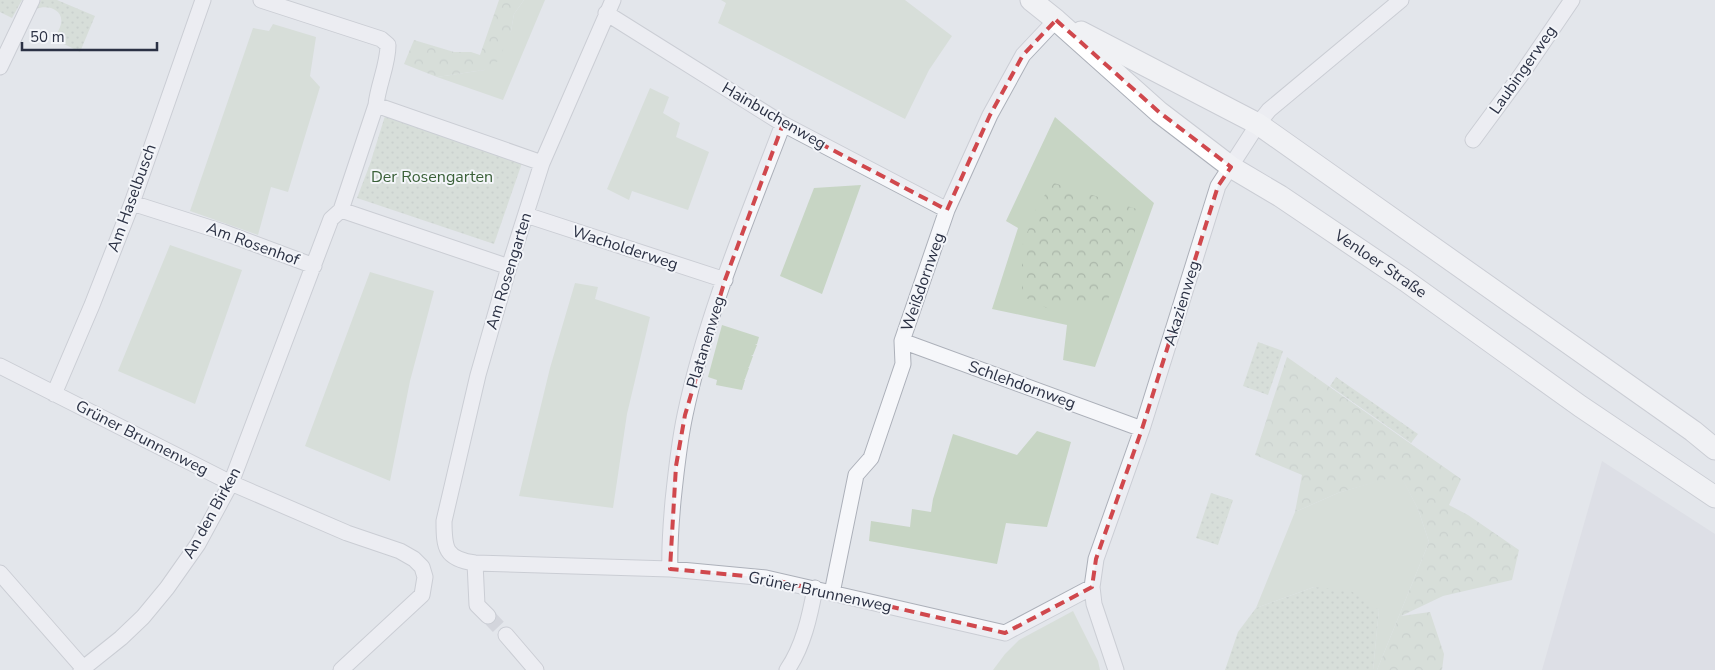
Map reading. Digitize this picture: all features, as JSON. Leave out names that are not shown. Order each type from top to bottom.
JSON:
[{"type":"main road","name":"Venloer Straße","points":[[1032,0],[1158,112],[1231,167],[1280,196],[1406,281],[1580,406],[1715,497]]},
{"type":"main road","name":"Venloer Straße","points":[[1056,20],[1258,124],[1693,431],[1715,449]]},
{"type":"street","points":[[0,67],[32,0]]},
{"type":"street","name":"Am Haselbusch","points":[[54,394],[92,305],[132,203],[203,0]]},
{"type":"street","name":"Am Rosenhof","points":[[132,203],[223,232],[314,266],[331,219],[341,210],[376,105],[388,45],[381,39],[261,0]]},
{"type":"street","name":"Akazienweg","points":[[1116,670],[1094,604],[1092,587],[1096,559],[1142,429],[1218,186],[1269,110],[1401,0]]},
{"type":"street","name":"Laubingerweg","points":[[1474,140],[1572,0]]},
{"type":"street","name":"Hainbuchenweg","points":[[609,6],[783,124],[947,210]]},
{"type":"street","name":"Am Rosengarten","points":[[448,552],[444,541],[444,521],[478,375],[509,267],[542,163],[609,6]]},
{"type":"street","name":"Weißdornweg","points":[[832,593],[856,475],[871,458],[903,364],[902,342],[947,210],[990,115],[1023,55],[1056,20]]},
{"type":"street","points":[[376,105],[542,163]]},
{"type":"street","name":"Platanenweg","points":[[670,569],[669,548],[676,466],[685,415],[698,360],[724,280],[783,124]]},
{"type":"street","points":[[341,210],[509,267]]},
{"type":"street","name":"Wacholderweg","points":[[526,215],[724,280]]},
{"type":"street","name":"An den Birken","points":[[83,669],[121,638],[142,617],[167,588],[198,544],[232,483],[314,266]]},
{"type":"street","name":"Schlehdornweg","points":[[902,342],[1142,429]]},
{"type":"street","name":"Grüner Brunnenweg","points":[[0,366],[232,483],[347,533],[400,551],[414,559],[422,567],[425,577],[422,595],[341,670]]},
{"type":"street","name":"Grüner Brunnenweg","points":[[448,552],[462,561],[475,563],[670,569],[766,578],[1005,633],[1092,587]]},
{"type":"street","points":[[475,563],[477,605],[488,616]]},
{"type":"street","points":[[0,572],[83,669]]},
{"type":"street","points":[[787,670],[793,662],[803,637],[815,588]]},
{"type":"street","points":[[506,635],[536,670]]},
{"type":"highlighted area","points":[[1056,20],[1159,112],[1231,167],[1218,186],[1142,429],[1096,559],[1092,587],[1005,633],[766,578],[670,569],[676,466],[685,415],[725,280],[783,124],[947,210],[990,115],[1023,55]]},
{"type":"shaded area","points":[[1602,461],[1715,534],[1715,670],[1542,670]]},
{"type":"green space","points":[[0,0],[22,0],[12,18],[0,12]]},
{"type":"green space","points":[[41,0],[57,0],[95,16],[80,52],[54,39],[61,24],[60,15],[57,11],[50,8],[36,9]]},
{"type":"green space","points":[[499,0],[524,0],[514,14],[511,31],[498,61],[484,70],[437,77],[404,64],[414,40],[454,52],[471,52],[480,55]]},
{"type":"green space","points":[[524,0],[545,0],[503,100],[437,77],[484,70],[511,31],[514,14]]},
{"type":"green space","points":[[721,0],[905,0],[952,36],[929,70],[905,119],[718,23],[726,3]]},
{"type":"green space","points":[[273,24],[316,37],[310,76],[320,87],[288,192],[271,187],[258,235],[190,211],[253,28],[269,31]]},
{"type":"green space","points":[[650,88],[669,97],[663,113],[680,123],[676,137],[709,152],[688,210],[632,191],[629,200],[607,189]]},
{"type":"green space","name":"Der Rosengarten","points":[[385,116],[522,163],[494,244],[357,198]]},
{"type":"green space","points":[[1055,117],[1154,203],[1095,367],[1063,360],[1067,325],[992,309],[1018,228],[1006,221]]},
{"type":"green space","points":[[1054,183],[1140,210],[1129,255],[1114,283],[1105,308],[1079,302],[1051,310],[1022,296],[1022,246],[1038,204]]},
{"type":"green space","points":[[861,185],[822,294],[780,276],[814,188]]},
{"type":"green space","points":[[170,245],[242,270],[195,404],[118,371]]},
{"type":"green space","points":[[370,272],[434,291],[410,381],[390,481],[305,446]]},
{"type":"green space","points":[[575,283],[598,287],[595,299],[650,317],[627,414],[613,508],[519,496],[550,368]]},
{"type":"green space","points":[[722,325],[759,337],[757,344],[755,344],[757,345],[753,355],[751,355],[753,356],[742,390],[716,385],[717,380],[708,377]]},
{"type":"green space","points":[[1258,342],[1283,351],[1268,395],[1243,386]]},
{"type":"green space","points":[[1287,357],[1461,479],[1449,505],[1468,515],[1519,550],[1512,580],[1443,596],[1401,616],[1430,612],[1444,654],[1442,670],[1377,670],[1429,542],[1418,509],[1400,475],[1338,493],[1295,512],[1302,475],[1255,455]]},
{"type":"green space","points":[[1336,377],[1418,434],[1411,443],[1330,386]]},
{"type":"green space","points":[[1037,431],[1071,442],[1047,527],[1006,523],[997,564],[869,541],[871,521],[910,527],[912,509],[931,512],[933,499],[953,434],[1017,455]]},
{"type":"green space","points":[[1400,474],[1418,509],[1429,542],[1377,670],[1373,670],[1379,610],[1314,587],[1256,608],[1295,512],[1338,493]]},
{"type":"green space","points":[[1211,493],[1233,500],[1218,545],[1196,538]]},
{"type":"green space","points":[[1314,587],[1351,591],[1379,610],[1373,670],[1225,670],[1238,632],[1256,608]]},
{"type":"green space","points":[[1073,611],[1098,661],[1100,670],[993,670],[1019,640]]},
{"type":"tunnel","points":[[488,616],[506,635]]}]
